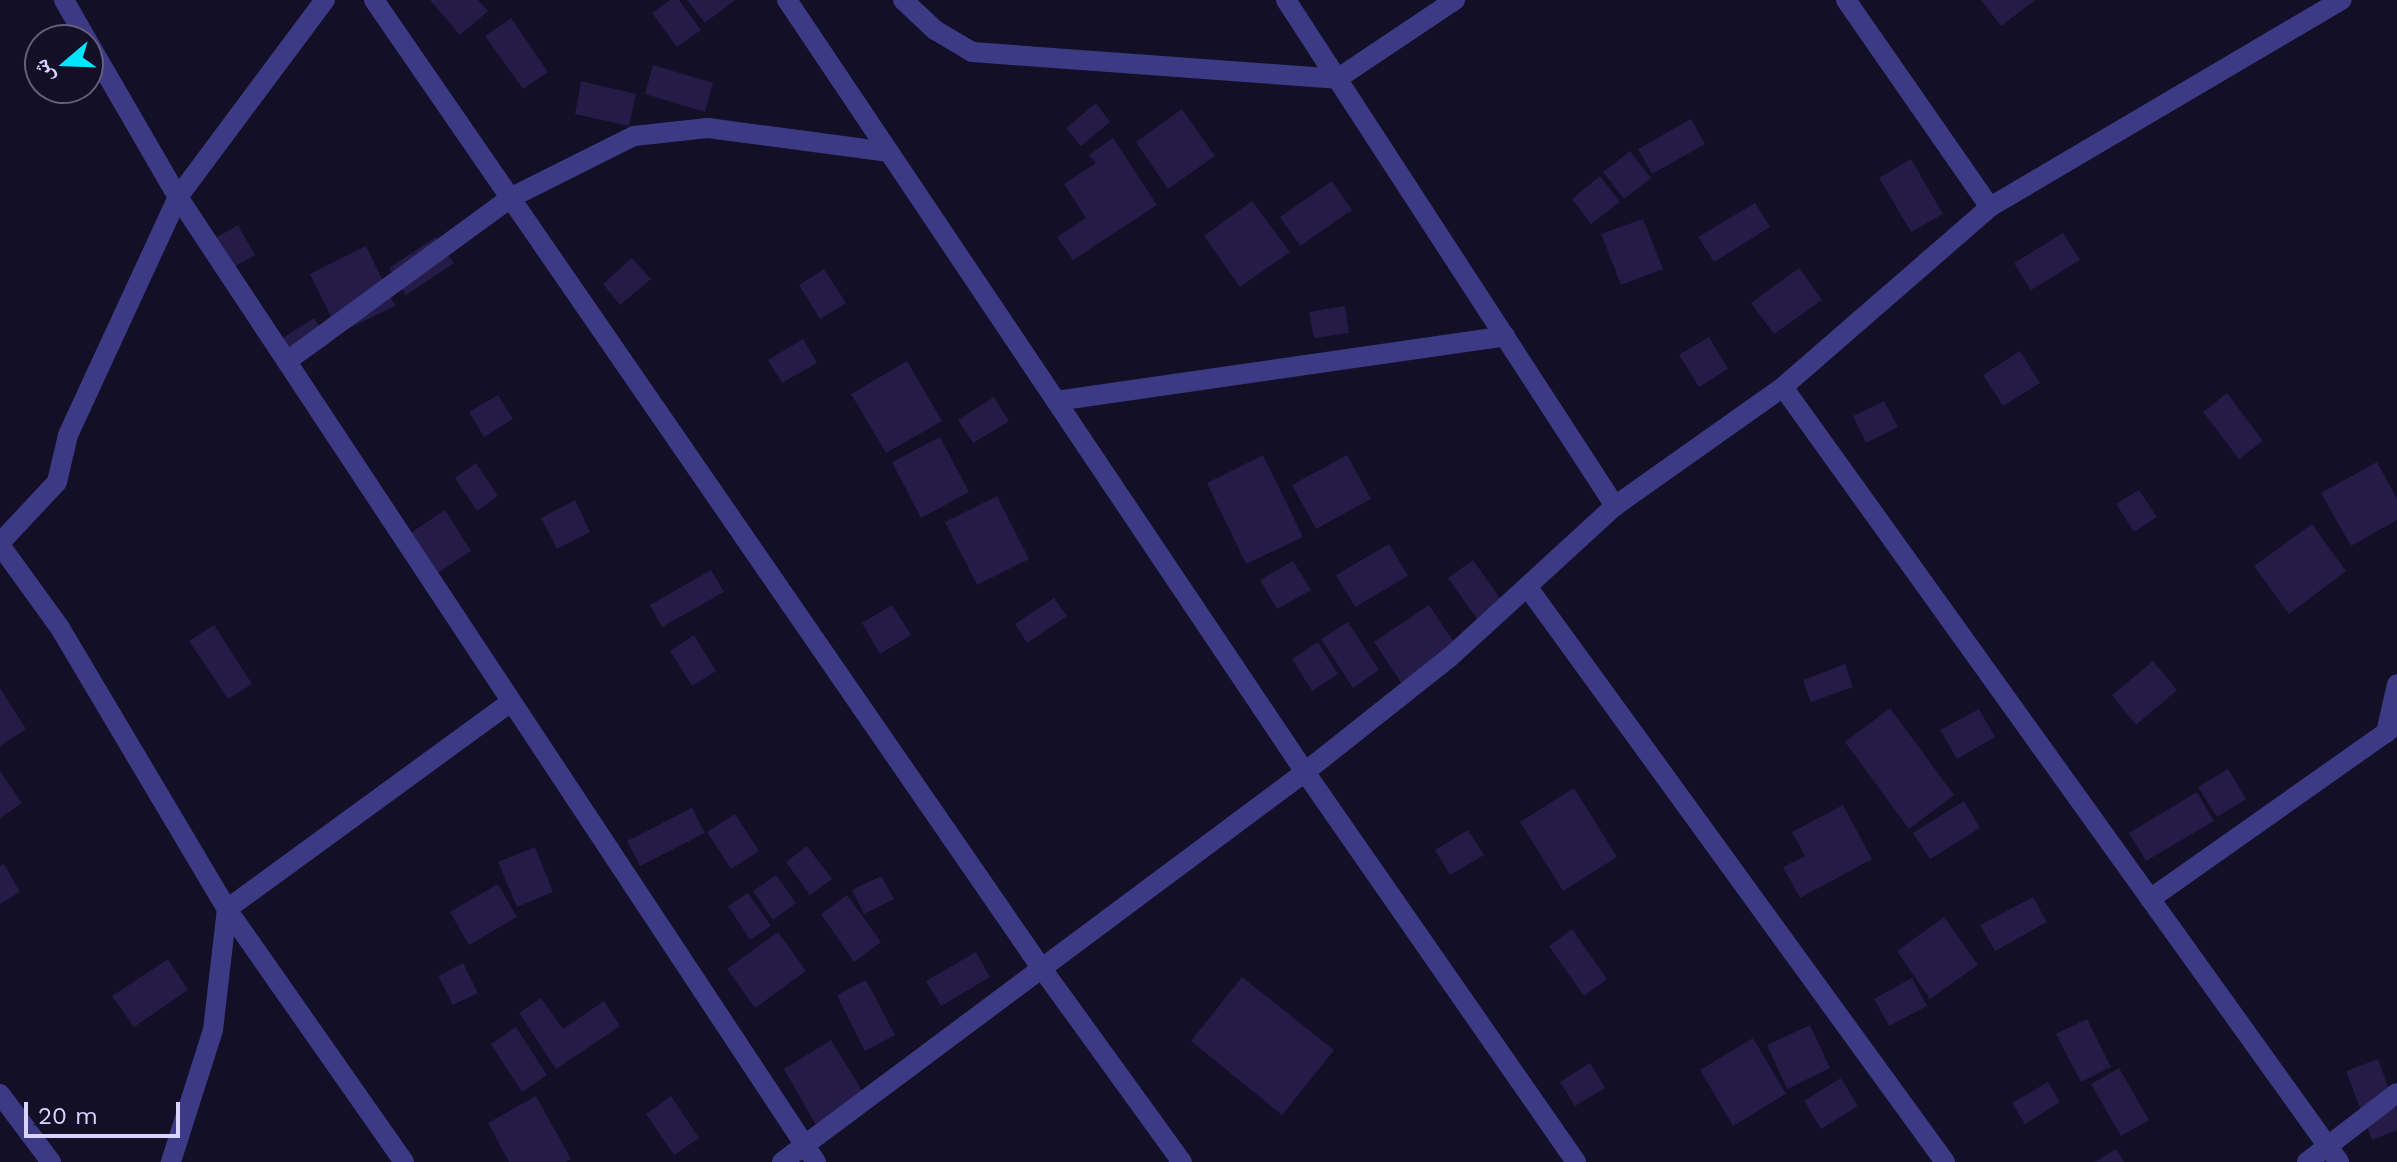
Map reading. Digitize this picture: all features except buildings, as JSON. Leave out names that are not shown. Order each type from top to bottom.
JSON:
[{"type":"street","points":[[64,0],[78,24]]},
{"type":"street","points":[[325,0],[178,197],[68,435],[57,482],[0,544],[60,628],[227,909],[404,1162]]},
{"type":"street","points":[[374,0],[1040,966],[1182,1162]]},
{"type":"street","points":[[787,0],[1305,772],[1576,1162]]},
{"type":"street","points":[[903,0],[935,30],[972,52],[1337,79],[1455,0]]},
{"type":"street","points":[[1286,0],[1615,506]]},
{"type":"street","points":[[1846,0],[1990,207]]},
{"type":"street","points":[[782,1162],[1040,966],[1305,772],[1529,589],[1615,506],[1783,387],[1990,207],[2342,0]]},
{"type":"street","points":[[104,69],[178,197],[816,1162]]},
{"type":"street","points":[[287,361],[512,197],[634,136],[708,128],[889,152]]},
{"type":"street","points":[[1056,401],[1505,336]]},
{"type":"street","points":[[1783,387],[2334,1155]]},
{"type":"street","points":[[1529,589],[1945,1162]]},
{"type":"street","points":[[2150,899],[2391,729],[2397,684]]},
{"type":"street","points":[[171,1162],[213,1030],[227,909],[511,702]]},
{"type":"street","points":[[2307,1162],[2334,1155],[2397,1093]]},
{"type":"street","points":[[0,1094],[51,1162]]}]
